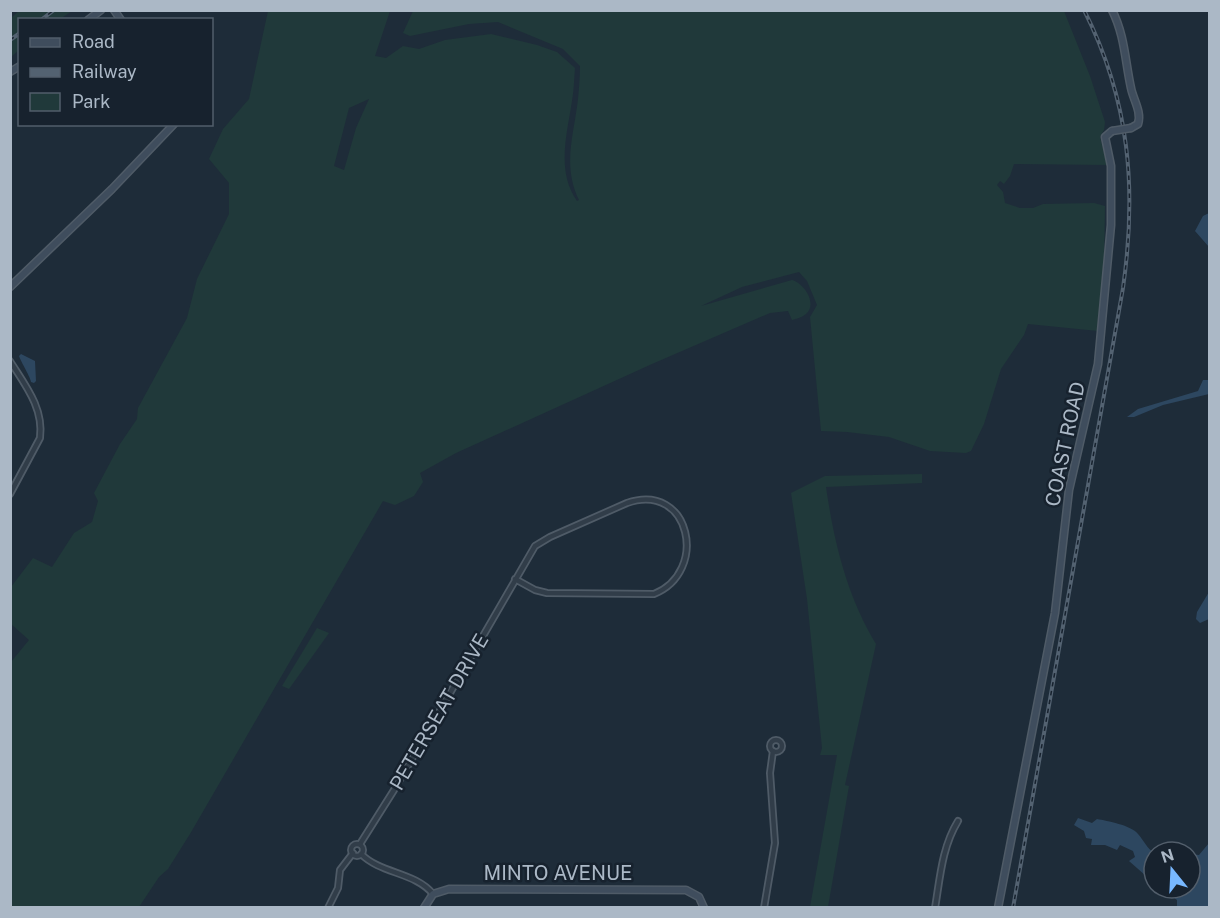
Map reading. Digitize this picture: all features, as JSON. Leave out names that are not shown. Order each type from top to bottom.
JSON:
[{"type":"street","name":"COAST ROAD","points":[[998,908],[1055,613],[1069,490],[1098,364],[1111,225],[1111,166],[1105,137],[1112,131],[1131,128],[1138,124],[1139,116],[1131,90],[1124,39],[1112,10]]},
{"type":"street","points":[[10,287],[112,189],[172,126]]},
{"type":"street","points":[[10,361],[36,404],[42,429],[40,438],[10,494]]},
{"type":"street","name":"PETERSEAT DRIVE","points":[[360,844],[394,790],[515,579],[538,544],[627,502],[642,498],[657,500],[672,508],[683,522],[686,540],[684,565],[676,580],[654,594],[547,593],[535,590],[515,579]]},
{"type":"street","points":[[764,908],[774,843],[770,773],[773,751]]},
{"type":"street","points":[[936,908],[945,850],[949,835],[958,821]]},
{"type":"street","points":[[328,908],[338,888],[340,870],[353,853],[352,846],[360,844],[363,849],[361,854]]},
{"type":"street","points":[[353,853],[361,854],[372,863],[421,883],[433,894],[424,908]]},
{"type":"street","name":"MINTO AVENUE","points":[[433,894],[449,889],[686,890],[699,897],[704,908]]},
{"type":"green space","points":[[19,10],[72,11],[62,18],[18,18],[18,51],[11,57],[11,18]]},
{"type":"green space","points":[[268,11],[390,11],[375,56],[386,58],[403,46],[419,49],[445,40],[491,34],[537,45],[557,52],[575,68],[565,165],[571,189],[577,201],[579,200],[571,175],[570,162],[580,66],[563,49],[498,22],[469,24],[410,36],[403,33],[413,11],[1064,11],[1090,76],[1105,122],[1100,137],[1107,165],[1014,164],[1004,184],[1000,181],[997,185],[1003,192],[1005,203],[1020,208],[1033,208],[1043,204],[1094,203],[1105,206],[1104,267],[1098,331],[1028,324],[1024,335],[1001,369],[984,424],[971,451],[966,453],[930,451],[889,437],[821,431],[810,317],[817,305],[807,281],[799,272],[742,287],[701,306],[792,280],[805,289],[811,305],[805,315],[792,320],[788,311],[770,313],[456,453],[420,473],[423,482],[414,496],[395,505],[383,501],[190,834],[168,869],[159,877],[139,907],[11,907],[11,662],[29,640],[11,624],[11,587],[33,558],[52,567],[74,533],[92,522],[98,501],[94,493],[120,444],[137,419],[138,408],[187,318],[197,279],[229,214],[229,183],[209,159],[223,129],[249,99]],"holes":[[[369,99],[356,128],[344,170],[334,166],[349,108]]]},
{"type":"green space","points":[[922,474],[922,483],[826,487],[843,568],[857,607],[876,644],[845,785],[849,786],[828,907],[810,907],[837,755],[820,755],[822,748],[807,599],[791,493],[825,476]]},
{"type":"green space","points":[[317,628],[329,633],[289,689],[282,686]]},
{"type":"water","points":[[1209,213],[1209,247],[1195,231],[1203,216]]},
{"type":"water","points":[[21,354],[35,361],[36,381],[34,383],[31,382],[20,359]]},
{"type":"water","points":[[1203,380],[1209,380],[1209,394],[1163,405],[1134,417],[1127,417],[1138,409],[1198,391]]},
{"type":"water","points":[[1209,592],[1209,619],[1200,623],[1196,619],[1197,612]]},
{"type":"water","points":[[1078,818],[1092,823],[1097,819],[1113,822],[1135,831],[1142,840],[1142,872],[1129,861],[1135,857],[1133,851],[1120,845],[1117,850],[1105,845],[1091,845],[1092,839],[1086,838],[1084,831],[1074,825]]},
{"type":"water","points":[[1209,843],[1209,907],[1174,907],[1177,906],[1177,900],[1202,900],[1202,851]]},
{"type":"railway","points":[[44,18],[54,10]]},
{"type":"railway","points":[[1013,908],[1123,288],[1127,251],[1129,181],[1120,112],[1111,78],[1084,10]]},
{"type":"railway","points":[[10,40],[18,34]]}]
